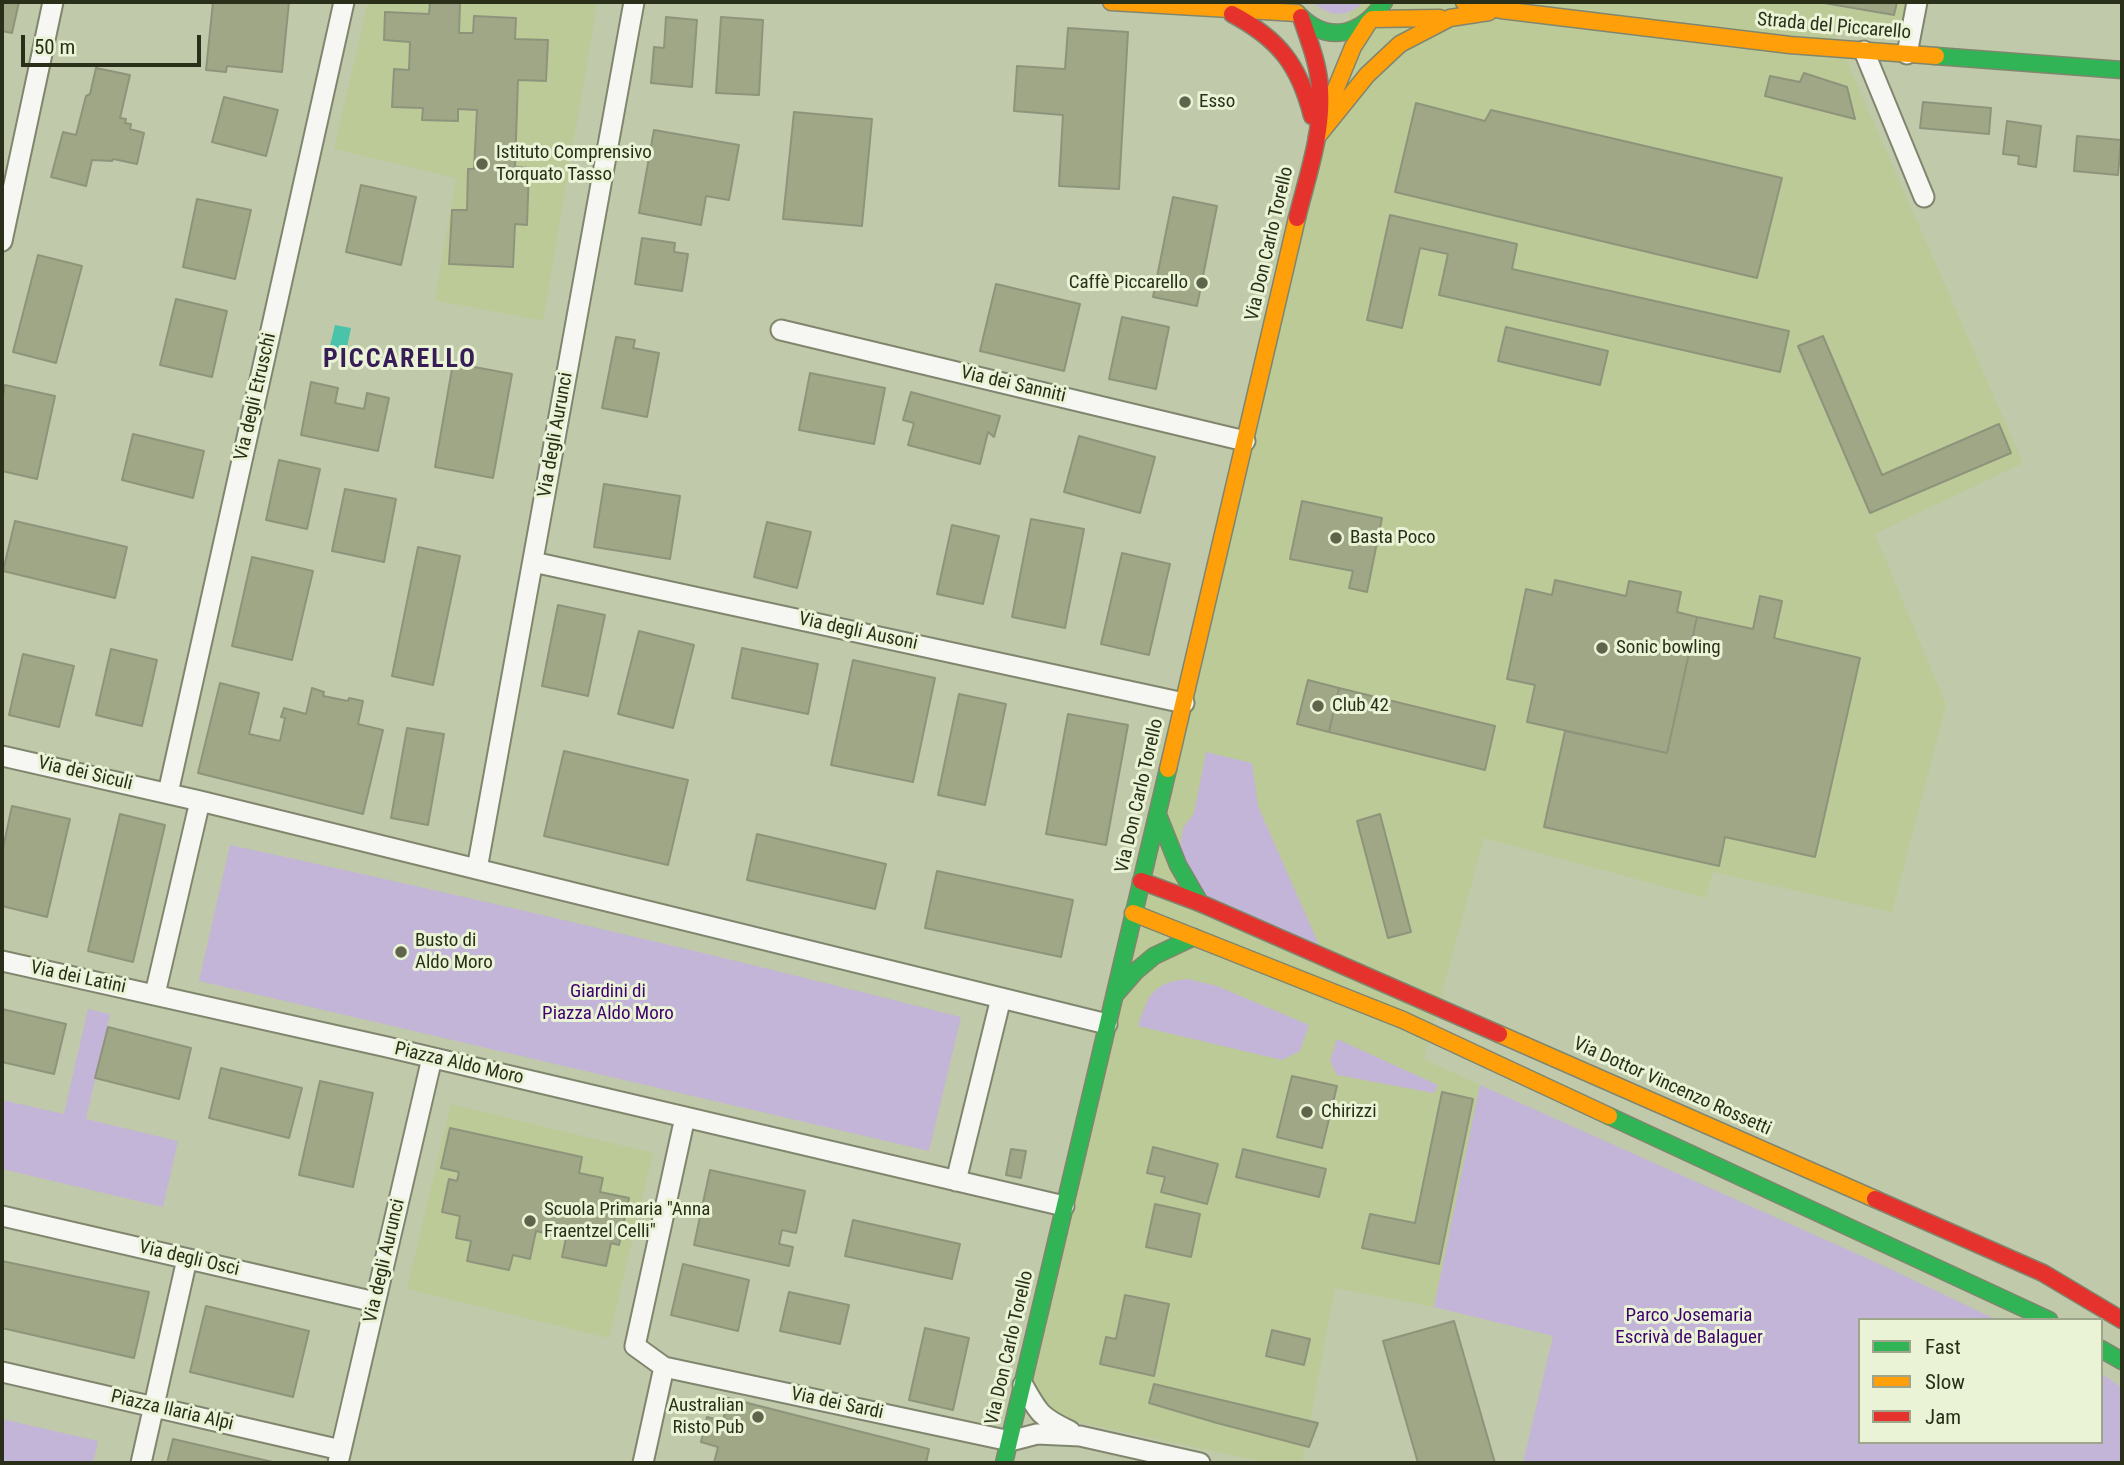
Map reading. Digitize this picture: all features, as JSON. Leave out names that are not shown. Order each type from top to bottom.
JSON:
[{"type":"street","points":[[2,242],[53,2]]},
{"type":"street","name":"Via degli Etruschi","points":[[168,793],[344,2]]},
{"type":"street","name":"Via degli Aurunci","points":[[477,869],[634,2]]},
{"type":"street","points":[[1111,2],[1296,11]]},
{"type":"street","name":"Via Don Carlo Torello","points":[[1316,139],[1353,47],[1384,2]]},
{"type":"street","name":"Strada del Piccarello","points":[[1464,2],[1502,10],[1790,45],[2122,70]]},
{"type":"street","points":[[1907,54],[1917,2]]},
{"type":"street","points":[[1219,8],[1262,30],[1282,50],[1302,84],[1310,105],[1316,139]]},
{"type":"street","name":"Strada del Piccarello","points":[[1296,11],[1312,26],[1330,33],[1350,32],[1371,20],[1450,18],[1502,10]]},
{"type":"street","name":"Via Don Carlo Torello","points":[[1004,1463],[1316,139],[1321,112],[1320,84],[1313,51],[1296,11]]},
{"type":"street","name":"Strada del Piccarello","points":[[1316,139],[1367,75],[1387,55],[1410,38],[1450,18]]},
{"type":"street","points":[[1864,51],[1924,197]]},
{"type":"street","name":"Via dei Sanniti","points":[[780,330],[1245,441]]},
{"type":"street","name":"Via degli Ausoni","points":[[533,562],[1184,703]]},
{"type":"street","name":"Via dei Siculi","points":[[2,755],[168,793]]},
{"type":"street","points":[[168,793],[1107,1024]]},
{"type":"street","points":[[155,994],[200,800]]},
{"type":"street","points":[[1158,816],[1183,875],[1200,904]]},
{"type":"street","name":"Via Dottor Vincenzo Rossetti","points":[[1141,881],[1200,904],[2043,1273],[2122,1320]]},
{"type":"street","points":[[1133,913],[1403,1020],[2045,1318]]},
{"type":"street","points":[[1113,997],[1136,971],[1154,956],[1194,937]]},
{"type":"street","name":"Via dei Latini","points":[[2,961],[155,994]]},
{"type":"street","name":"Piazza Aldo Moro","points":[[155,994],[1064,1206]]},
{"type":"street","points":[[956,1181],[1001,998]]},
{"type":"street","name":"Via degli Aurunci","points":[[340,1457],[432,1058]]},
{"type":"street","points":[[643,1463],[664,1367],[635,1346],[685,1117]]},
{"type":"street","name":"Via degli Osci","points":[[2,1216],[375,1302]]},
{"type":"street","points":[[141,1463],[187,1259]]},
{"type":"street","points":[[2103,1350],[2122,1361]]},
{"type":"street","name":"Via dei Sardi","points":[[664,1367],[1010,1441]]},
{"type":"street","name":"Piazza Ilaria Alpi","points":[[2,1372],[154,1407],[340,1457]]},
{"type":"street","points":[[1023,1385],[1037,1409],[1049,1421],[1080,1436]]},
{"type":"street","points":[[1010,1441],[1037,1434],[1080,1436],[1200,1463]]},
{"type":"shaded area","name":"Istituto Comprensivo Torquato Tasso","points":[[368,2],[597,4],[543,321],[435,300],[456,178],[334,149]]},
{"type":"shaded area","points":[[1353,2],[1911,2],[1905,37],[1834,32],[2023,463],[1875,534],[1946,705],[1892,912],[1713,872],[1706,898],[1484,838],[1424,1059],[1480,1085],[1434,1307],[1335,1288],[1302,1463],[1269,1463],[1026,1411]]},
{"type":"shaded area","name":"Scuola Primaria \"Anna Fraentzel Celli\"","points":[[451,1104],[653,1153],[609,1338],[407,1289]]},
{"type":"green space","points":[[1313,2],[1364,2],[1352,11],[1339,14],[1325,11]]},
{"type":"green space","points":[[1206,752],[1252,763],[1258,806],[1319,945],[1201,901],[1180,848],[1183,828],[1194,813]]},
{"type":"green space","name":"Giardini di Piazza Aldo Moro","points":[[230,845],[779,971],[961,1017],[929,1151],[199,981]]},
{"type":"green space","points":[[1188,979],[1217,986],[1309,1025],[1300,1051],[1282,1060],[1138,1026],[1149,998],[1159,987]]},
{"type":"green space","points":[[88,1009],[110,1014],[86,1119],[178,1141],[163,1207],[2,1169],[2,1100],[64,1114]]},
{"type":"green space","points":[[1337,1039],[1438,1085],[1434,1093],[1337,1075],[1330,1061]]},
{"type":"green space","name":"Parco Josemaria Escrivà de Balaguer","points":[[1480,1085],[1882,1265],[1993,1318],[1858,1318],[1858,1444],[2103,1444],[2103,1374],[2122,1388],[2122,1463],[1523,1463],[1553,1336],[1434,1307]]},
{"type":"green space","points":[[2,1419],[98,1441],[93,1463],[2,1463]]},
{"type":"water","points":[[335,325],[351,328],[345,357],[328,354]]},
{"type":"building","points":[[2,2],[19,2],[12,33],[2,31]]},
{"type":"building","points":[[213,2],[289,2],[282,72],[227,66],[226,72],[206,70]]},
{"type":"building","points":[[430,2],[460,3],[459,33],[473,33],[474,16],[516,18],[515,39],[548,40],[546,81],[518,80],[515,167],[529,168],[527,225],[515,224],[513,267],[449,264],[452,210],[467,210],[468,169],[474,169],[477,110],[458,109],[458,121],[422,120],[423,108],[392,107],[394,69],[409,70],[410,42],[384,40],[385,12],[429,14]]},
{"type":"building","points":[[1818,2],[1897,2],[1894,15]]},
{"type":"building","points":[[666,17],[697,20],[692,87],[651,83],[654,47],[664,48]]},
{"type":"building","points":[[721,17],[763,20],[759,95],[716,93]]},
{"type":"building","points":[[1068,28],[1128,32],[1119,189],[1059,186],[1063,115],[1014,111],[1017,66],[1065,69]]},
{"type":"building","points":[[96,68],[130,75],[120,118],[131,124],[130,129],[144,133],[137,164],[113,159],[92,160],[86,186],[51,177],[63,132],[76,135]]},
{"type":"building","points":[[1804,73],[1847,87],[1855,119],[1765,96],[1770,76],[1800,82]]},
{"type":"building","points":[[224,97],[278,110],[266,156],[212,142]]},
{"type":"building","points":[[1923,102],[1991,108],[1989,134],[1920,128]]},
{"type":"building","points":[[1416,103],[1485,121],[1491,110],[1782,178],[1757,278],[1395,192]]},
{"type":"building","points":[[794,112],[872,119],[862,226],[783,219]]},
{"type":"building","points":[[2007,121],[2041,126],[2036,167],[2018,164],[2019,156],[2003,154]]},
{"type":"building","points":[[654,130],[739,145],[729,200],[706,196],[701,225],[639,213]]},
{"type":"building","points":[[2077,136],[2121,140],[2118,175],[2074,171]]},
{"type":"building","points":[[361,185],[416,197],[401,265],[346,252]]},
{"type":"building","points":[[1173,197],[1217,206],[1197,306],[1153,297]]},
{"type":"building","points":[[197,199],[251,210],[235,279],[183,267]]},
{"type":"building","points":[[1390,215],[1517,244],[1512,269],[1789,331],[1780,372],[1439,295],[1448,254],[1420,248],[1402,328],[1367,320]]},
{"type":"building","points":[[642,238],[675,243],[674,252],[688,254],[682,291],[635,284]]},
{"type":"building","points":[[38,255],[82,266],[56,363],[13,352]]},
{"type":"building","points":[[996,284],[1080,304],[1064,371],[980,351]]},
{"type":"building","points":[[176,299],[227,311],[212,377],[160,365]]},
{"type":"building","points":[[1122,317],[1169,327],[1156,389],[1109,379]]},
{"type":"building","points":[[1506,327],[1608,351],[1600,385],[1498,361]]},
{"type":"building","points":[[1823,336],[1882,475],[1999,424],[2011,453],[1870,513],[1798,346]]},
{"type":"building","points":[[616,337],[635,340],[633,348],[659,353],[647,417],[602,408]]},
{"type":"building","points":[[453,363],[512,374],[493,478],[435,467]]},
{"type":"building","points":[[810,373],[885,388],[874,444],[799,430]]},
{"type":"building","points":[[311,382],[338,388],[335,403],[364,409],[367,393],[389,398],[378,451],[301,435]]},
{"type":"building","points":[[5,385],[55,396],[37,479],[2,471],[2,401]]},
{"type":"building","points":[[911,392],[1000,416],[994,437],[988,432],[980,464],[908,445],[914,423],[903,420]]},
{"type":"building","points":[[133,434],[204,451],[193,498],[122,480]]},
{"type":"building","points":[[1079,436],[1155,457],[1140,513],[1064,492]]},
{"type":"building","points":[[279,460],[320,469],[307,529],[266,520]]},
{"type":"building","points":[[604,484],[680,496],[670,559],[594,547]]},
{"type":"building","points":[[345,489],[396,499],[384,562],[332,551]]},
{"type":"building","name":"Basta Poco","points":[[1302,501],[1382,518],[1367,592],[1349,588],[1353,571],[1290,559]]},
{"type":"building","points":[[1031,519],[1084,529],[1065,628],[1012,617]]},
{"type":"building","points":[[15,521],[127,547],[115,598],[3,571]]},
{"type":"building","points":[[767,522],[811,532],[797,588],[754,577]]},
{"type":"building","points":[[952,525],[999,536],[983,604],[937,594]]},
{"type":"building","points":[[418,547],[460,556],[433,685],[392,676]]},
{"type":"building","points":[[1122,553],[1170,564],[1149,655],[1101,644]]},
{"type":"building","points":[[252,557],[313,571],[292,660],[232,646]]},
{"type":"building","name":"Sonic bowling","points":[[1555,580],[1626,596],[1629,581],[1681,592],[1677,612],[1697,617],[1667,753],[1527,722],[1535,685],[1507,679],[1526,589],[1552,595]]},
{"type":"building","points":[[1760,596],[1782,601],[1774,638],[1860,658],[1815,857],[1725,837],[1719,866],[1544,827],[1565,731],[1667,753],[1697,617],[1753,629]]},
{"type":"building","points":[[558,605],[605,615],[588,696],[542,686]]},
{"type":"building","points":[[639,631],[694,645],[673,728],[618,714]]},
{"type":"building","points":[[742,648],[818,664],[808,714],[732,698]]},
{"type":"building","points":[[111,649],[157,660],[142,726],[96,715]]},
{"type":"building","points":[[23,654],[74,666],[59,727],[9,715]]},
{"type":"building","points":[[853,660],[935,678],[913,782],[831,765]]},
{"type":"building","name":"Club 42","points":[[1308,680],[1339,688],[1329,732],[1297,724]]},
{"type":"building","points":[[220,683],[259,693],[249,734],[280,741],[285,718],[281,717],[284,708],[306,714],[312,688],[324,692],[323,696],[363,701],[358,724],[383,730],[363,814],[198,773]]},
{"type":"building","points":[[1339,688],[1495,726],[1485,770],[1329,732]]},
{"type":"building","points":[[959,694],[1006,704],[985,805],[938,795]]},
{"type":"building","points":[[1068,714],[1128,725],[1106,845],[1046,834]]},
{"type":"building","points":[[407,728],[444,734],[428,825],[391,818]]},
{"type":"building","points":[[564,751],[688,780],[668,865],[544,836]]},
{"type":"building","points":[[12,806],[70,819],[47,917],[2,906],[2,853]]},
{"type":"building","points":[[120,814],[165,825],[133,962],[88,951]]},
{"type":"building","points":[[1380,814],[1411,932],[1388,938],[1357,821]]},
{"type":"building","points":[[757,834],[886,864],[875,909],[747,880]]},
{"type":"building","points":[[937,871],[1073,900],[1061,957],[925,928]]},
{"type":"building","points":[[2,1009],[66,1024],[54,1074],[2,1062]]},
{"type":"building","points":[[108,1027],[191,1048],[179,1099],[95,1078]]},
{"type":"building","points":[[221,1068],[302,1088],[289,1138],[209,1118]]},
{"type":"building","name":"Chirizzi","points":[[1292,1076],[1337,1086],[1322,1148],[1277,1137]]},
{"type":"building","points":[[320,1081],[373,1093],[353,1187],[299,1175]]},
{"type":"building","points":[[1442,1092],[1473,1099],[1439,1264],[1362,1248],[1370,1214],[1415,1223]]},
{"type":"building","points":[[450,1128],[582,1157],[579,1173],[603,1178],[600,1192],[629,1198],[619,1245],[611,1243],[606,1266],[562,1257],[566,1238],[536,1231],[530,1259],[513,1255],[509,1270],[467,1261],[471,1241],[456,1238],[460,1216],[442,1212],[449,1179],[457,1181],[459,1172],[441,1168]]},
{"type":"building","points":[[1153,1147],[1218,1164],[1207,1204],[1161,1192],[1165,1177],[1147,1173]]},
{"type":"building","points":[[1011,1149],[1026,1151],[1021,1178],[1006,1175]]},
{"type":"building","points":[[1243,1149],[1326,1169],[1319,1197],[1236,1177]]},
{"type":"building","points":[[710,1170],[805,1191],[796,1233],[782,1230],[779,1244],[793,1247],[789,1266],[694,1245]]},
{"type":"building","points":[[1155,1204],[1200,1214],[1191,1257],[1146,1247]]},
{"type":"building","points":[[853,1220],[960,1244],[952,1279],[845,1256]]},
{"type":"building","points":[[2,1261],[149,1292],[134,1358],[2,1328]]},
{"type":"building","points":[[683,1264],[749,1280],[738,1331],[671,1315]]},
{"type":"building","points":[[789,1292],[849,1305],[840,1344],[780,1331]]},
{"type":"building","points":[[1125,1295],[1169,1304],[1154,1376],[1100,1364],[1106,1337],[1116,1339]]},
{"type":"building","points":[[206,1306],[309,1331],[293,1397],[190,1372]]},
{"type":"building","points":[[1454,1321],[1495,1463],[1418,1463],[1383,1341]]},
{"type":"building","points":[[925,1328],[969,1338],[953,1410],[909,1400]]},
{"type":"building","points":[[1272,1330],[1310,1339],[1304,1365],[1266,1356]]},
{"type":"building","points":[[1154,1384],[1318,1423],[1309,1447],[1149,1403]]},
{"type":"building","points":[[728,1398],[929,1449],[926,1463],[714,1463],[718,1447],[701,1442],[707,1417],[723,1421]]},
{"type":"building","points":[[173,1439],[277,1463],[167,1463]]},
{"type":"traffic: fast","points":[[1297,13],[1320,30],[1343,32],[1365,23],[1384,2]]},
{"type":"traffic: fast","points":[[1936,56],[2122,70]]},
{"type":"traffic: fast","points":[[1004,1463],[1168,769]]},
{"type":"traffic: fast","points":[[1158,815],[1178,865],[1200,903]]},
{"type":"traffic: fast","points":[[1115,995],[1136,971],[1154,956],[1194,937]]},
{"type":"traffic: fast","points":[[1609,1116],[2045,1318]]},
{"type":"traffic: fast","points":[[2103,1350],[2122,1361]]},
{"type":"traffic: slow","points":[[1111,2],[1297,13]]},
{"type":"traffic: slow","points":[[1464,2],[1501,10],[1790,45],[1936,56]]},
{"type":"traffic: slow","points":[[1317,137],[1367,75],[1400,44],[1450,18],[1489,12]]},
{"type":"traffic: slow","points":[[1372,19],[1440,18]]},
{"type":"traffic: slow","points":[[1325,115],[1353,47],[1369,22]]},
{"type":"traffic: slow","points":[[1168,769],[1297,218]]},
{"type":"traffic: slow","points":[[1133,913],[1403,1020],[1609,1116]]},
{"type":"traffic: slow","points":[[1499,1034],[1875,1199]]},
{"type":"traffic: jam","points":[[1232,14],[1262,33],[1285,55],[1301,82],[1312,116]]},
{"type":"traffic: jam","points":[[1297,218],[1313,155],[1320,106],[1318,71],[1301,17]]},
{"type":"traffic: jam","points":[[1141,881],[1200,903],[1499,1034]]},
{"type":"traffic: jam","points":[[1875,1199],[2043,1273],[2122,1320]]},
{"type":"place","name":"Esso","points":[[1185,102]]},
{"type":"place","name":"Istituto Comprensivo Torquato Tasso","points":[[482,164]]},
{"type":"place","name":"Caffè Piccarello","points":[[1202,283]]},
{"type":"place","name":"Basta Poco","points":[[1336,538]]},
{"type":"place","name":"Sonic bowling","points":[[1602,648]]},
{"type":"place","name":"Club 42","points":[[1318,706]]},
{"type":"place","name":"Busto di Aldo Moro","points":[[401,952]]},
{"type":"place","name":"Chirizzi","points":[[1307,1112]]},
{"type":"place","name":"Scuola Primaria \"Anna Fraentzel Celli\"","points":[[530,1221]]},
{"type":"place","name":"Australian Risto Pub","points":[[758,1417]]},
{"type":"district","name":"PICCARELLO","points":[[400,360]]}]
